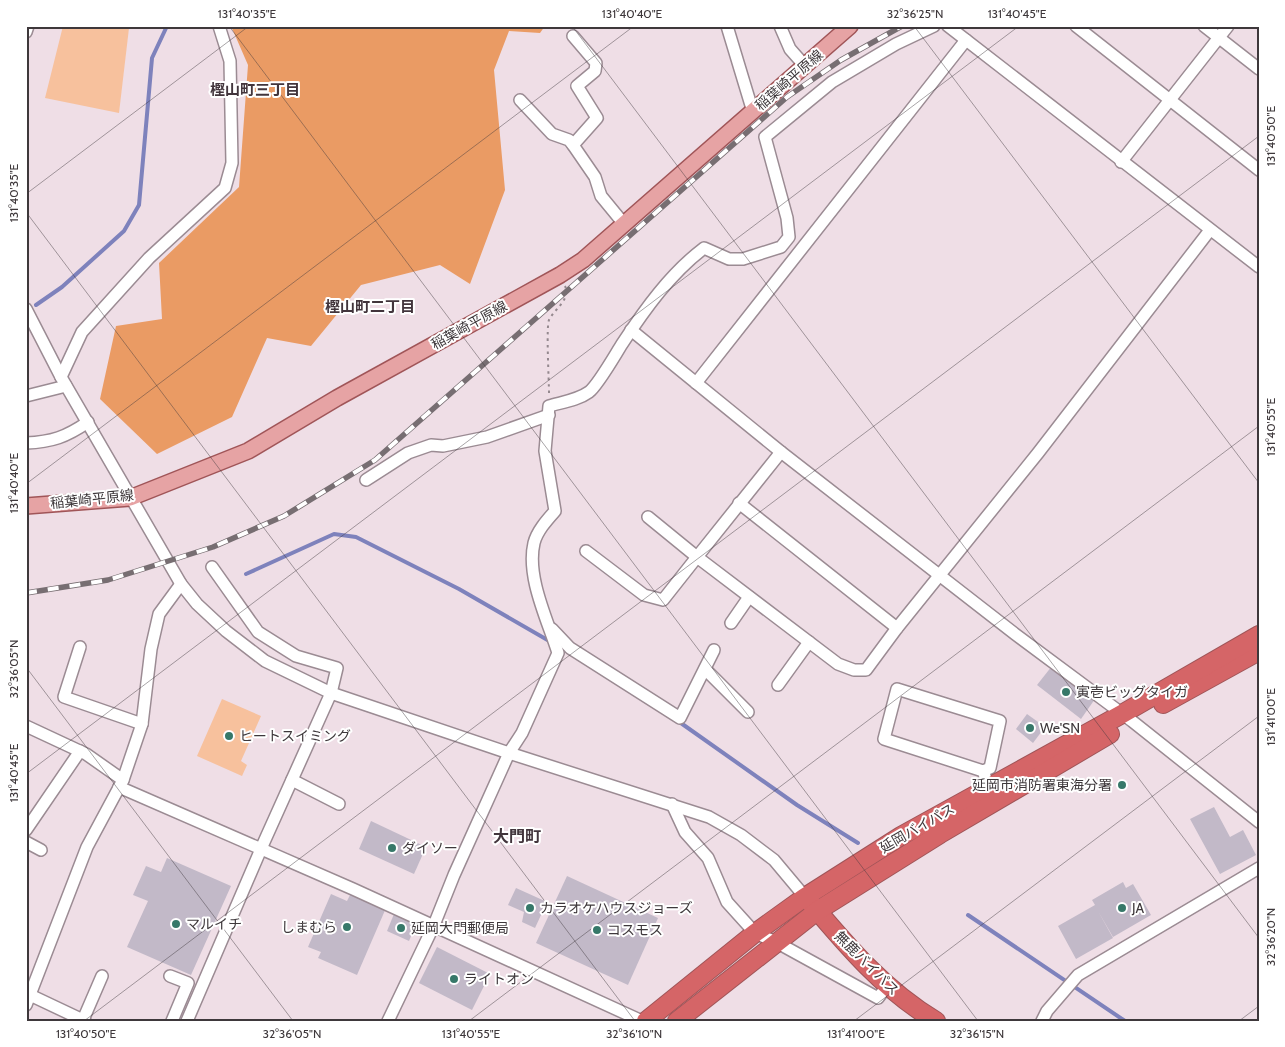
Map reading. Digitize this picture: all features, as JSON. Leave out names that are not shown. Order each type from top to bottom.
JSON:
[{"type":"highway","name":"延岡バイパス","points":[[646,1021],[755,933],[940,834],[1259,635]]},
{"type":"highway","name":"延岡バイパス","points":[[677,1021],[776,942],[811,904],[902,836],[986,779],[1127,718],[1259,651]]},
{"type":"highway","name":"無鹿バイパス","points":[[811,904],[855,954],[887,986],[936,1021]]},
{"type":"main road","name":"稲葉崎平原線","points":[[26,506],[130,498],[248,451],[337,398],[560,275],[583,260],[850,26]]},
{"type":"street","points":[[26,32],[28,26]]},
{"type":"street","points":[[26,396],[64,381],[82,332],[149,258],[225,188],[232,163],[230,61],[219,26]]},
{"type":"street","points":[[727,26],[753,112]]},
{"type":"street","points":[[780,26],[790,49],[805,66]]},
{"type":"street","points":[[366,480],[408,453],[431,445],[443,446],[488,437],[591,391],[631,330],[668,281],[684,264],[704,248],[729,259],[743,259],[781,247],[790,237],[787,218],[765,137],[832,82],[896,44],[934,26]]},
{"type":"street","points":[[948,26],[1258,267]]},
{"type":"street","points":[[1076,26],[1259,170]]},
{"type":"street","points":[[1204,26],[1259,69]]},
{"type":"street","points":[[1121,162],[1228,26]]},
{"type":"street","points":[[573,36],[596,63],[595,71],[577,86],[598,118],[573,145]]},
{"type":"street","points":[[696,382],[966,40]]},
{"type":"street","points":[[520,100],[552,134],[569,140],[595,177],[601,196],[624,224]]},
{"type":"street","points":[[648,517],[838,664],[854,670],[866,670],[897,628],[1038,453],[1210,230]]},
{"type":"street","points":[[26,310],[130,498],[181,584],[197,604],[226,631],[265,661],[331,693],[509,753],[709,817],[741,835],[774,860],[811,904]]},
{"type":"street","points":[[631,330],[781,452],[1259,822]]},
{"type":"street","points":[[388,1021],[434,925],[454,874],[509,753],[522,734],[558,653],[534,576],[532,556],[534,542],[544,523],[555,511],[545,450],[549,410]]},
{"type":"street","points":[[26,443],[45,442],[69,435],[88,422]]},
{"type":"street","points":[[586,551],[644,595],[664,600],[781,452]]},
{"type":"street","points":[[739,503],[897,628]]},
{"type":"street","points":[[187,1021],[331,693],[337,668],[296,656],[258,632],[212,568]]},
{"type":"street","points":[[102,976],[84,1020],[28,1000],[87,848],[121,783],[142,724],[151,649],[159,614],[181,584]]},
{"type":"street","points":[[731,622],[749,597]]},
{"type":"street","points":[[551,630],[570,648],[680,718],[714,650]]},
{"type":"street","points":[[778,685],[809,642]]},
{"type":"street","points":[[80,647],[64,697],[142,724]]},
{"type":"street","points":[[705,669],[748,712]]},
{"type":"street","points":[[897,689],[1000,721],[986,779],[884,739],[897,689]]},
{"type":"street","points":[[26,726],[80,751],[121,783],[642,1021]]},
{"type":"street","points":[[26,830],[80,751]]},
{"type":"street","points":[[292,780],[339,804]]},
{"type":"street","points":[[672,804],[685,832],[708,858],[727,902],[755,933],[776,942],[878,998],[887,986]]},
{"type":"street","points":[[26,842],[41,850]]},
{"type":"street","points":[[1042,1021],[1047,1012],[1078,975],[1259,868]]},
{"type":"street","points":[[170,976],[188,983],[172,1021]]},
{"type":"path","points":[[549,410],[549,320],[564,300],[566,290],[560,275]]},
{"type":"shaded area","points":[[63,26],[120,26],[129,28],[119,113],[45,98]]},
{"type":"shaded area","points":[[231,26],[545,26],[540,33],[509,31],[494,70],[505,190],[470,284],[440,265],[361,285],[311,346],[267,338],[232,417],[157,454],[100,399],[116,326],[162,319],[159,263],[239,187],[248,65]]},
{"type":"shaded area","name":"ヒートスイミング","points":[[222,699],[261,716],[241,761],[247,765],[242,776],[197,756]]},
{"type":"building","name":"寅壱ビッグタイガ","points":[[1052,666],[1095,699],[1081,719],[1037,685]]},
{"type":"building","name":"We'SN","points":[[1027,714],[1045,727],[1033,743],[1016,729]]},
{"type":"building","points":[[1214,807],[1230,837],[1243,830],[1256,855],[1220,874],[1190,819]]},
{"type":"building","name":"ダイソー","points":[[371,821],[426,847],[414,874],[359,849]]},
{"type":"building","name":"マルイチ","points":[[167,858],[231,886],[191,975],[127,947],[148,901],[133,895],[146,866],[161,872]]},
{"type":"building","name":"コスモス","points":[[567,876],[658,918],[628,985],[536,943]]},
{"type":"building","points":[[1123,882],[1126,888],[1133,884],[1151,915],[1113,937],[1098,911],[1113,938],[1076,959],[1058,926],[1095,905],[1092,900]]},
{"type":"building","name":"カラオケハウスジョーズ","points":[[516,888],[547,902],[535,928],[522,922],[524,912],[508,905]]},
{"type":"building","name":"しまむら","points":[[351,893],[386,908],[357,975],[318,958],[321,952],[308,947],[331,894],[347,901]]},
{"type":"building","name":"延岡大門郵便局","points":[[394,914],[416,924],[409,941],[387,931]]},
{"type":"building","name":"ライトオン","points":[[437,947],[490,974],[472,1010],[419,983]]},
{"type":"waterway","points":[[36,305],[62,287],[124,231],[139,205],[152,58],[167,26]]},
{"type":"waterway","points":[[246,574],[334,534],[356,537],[459,589],[551,642]]},
{"type":"waterway","points":[[678,721],[797,805],[858,843]]},
{"type":"waterway","points":[[968,915],[1125,1021]]},
{"type":"railway","points":[[26,593],[108,580],[213,547],[284,516],[375,460],[787,97],[841,60],[902,26]]},
{"type":"place","name":"寅壱ビッグタイガ","points":[[1066,692]]},
{"type":"place","name":"We'SN","points":[[1030,728]]},
{"type":"place","name":"ヒートスイミング","points":[[229,736]]},
{"type":"place","name":"延岡市消防署東海分署","points":[[1122,785]]},
{"type":"place","name":"ダイソー","points":[[392,848]]},
{"type":"place","name":"カラオケハウスジョーズ","points":[[530,908]]},
{"type":"place","name":"JA","points":[[1122,908]]},
{"type":"place","name":"マルイチ","points":[[176,924]]},
{"type":"place","name":"しまむら","points":[[347,927]]},
{"type":"place","name":"延岡大門郵便局","points":[[401,928]]},
{"type":"place","name":"コスモス","points":[[597,930]]},
{"type":"place","name":"ライトオン","points":[[454,979]]},
{"type":"district","name":"樫山町三丁目","points":[[255,90]]},
{"type":"district","name":"樫山町二丁目","points":[[370,307]]},
{"type":"district","name":"大門町","points":[[517,836]]}]
